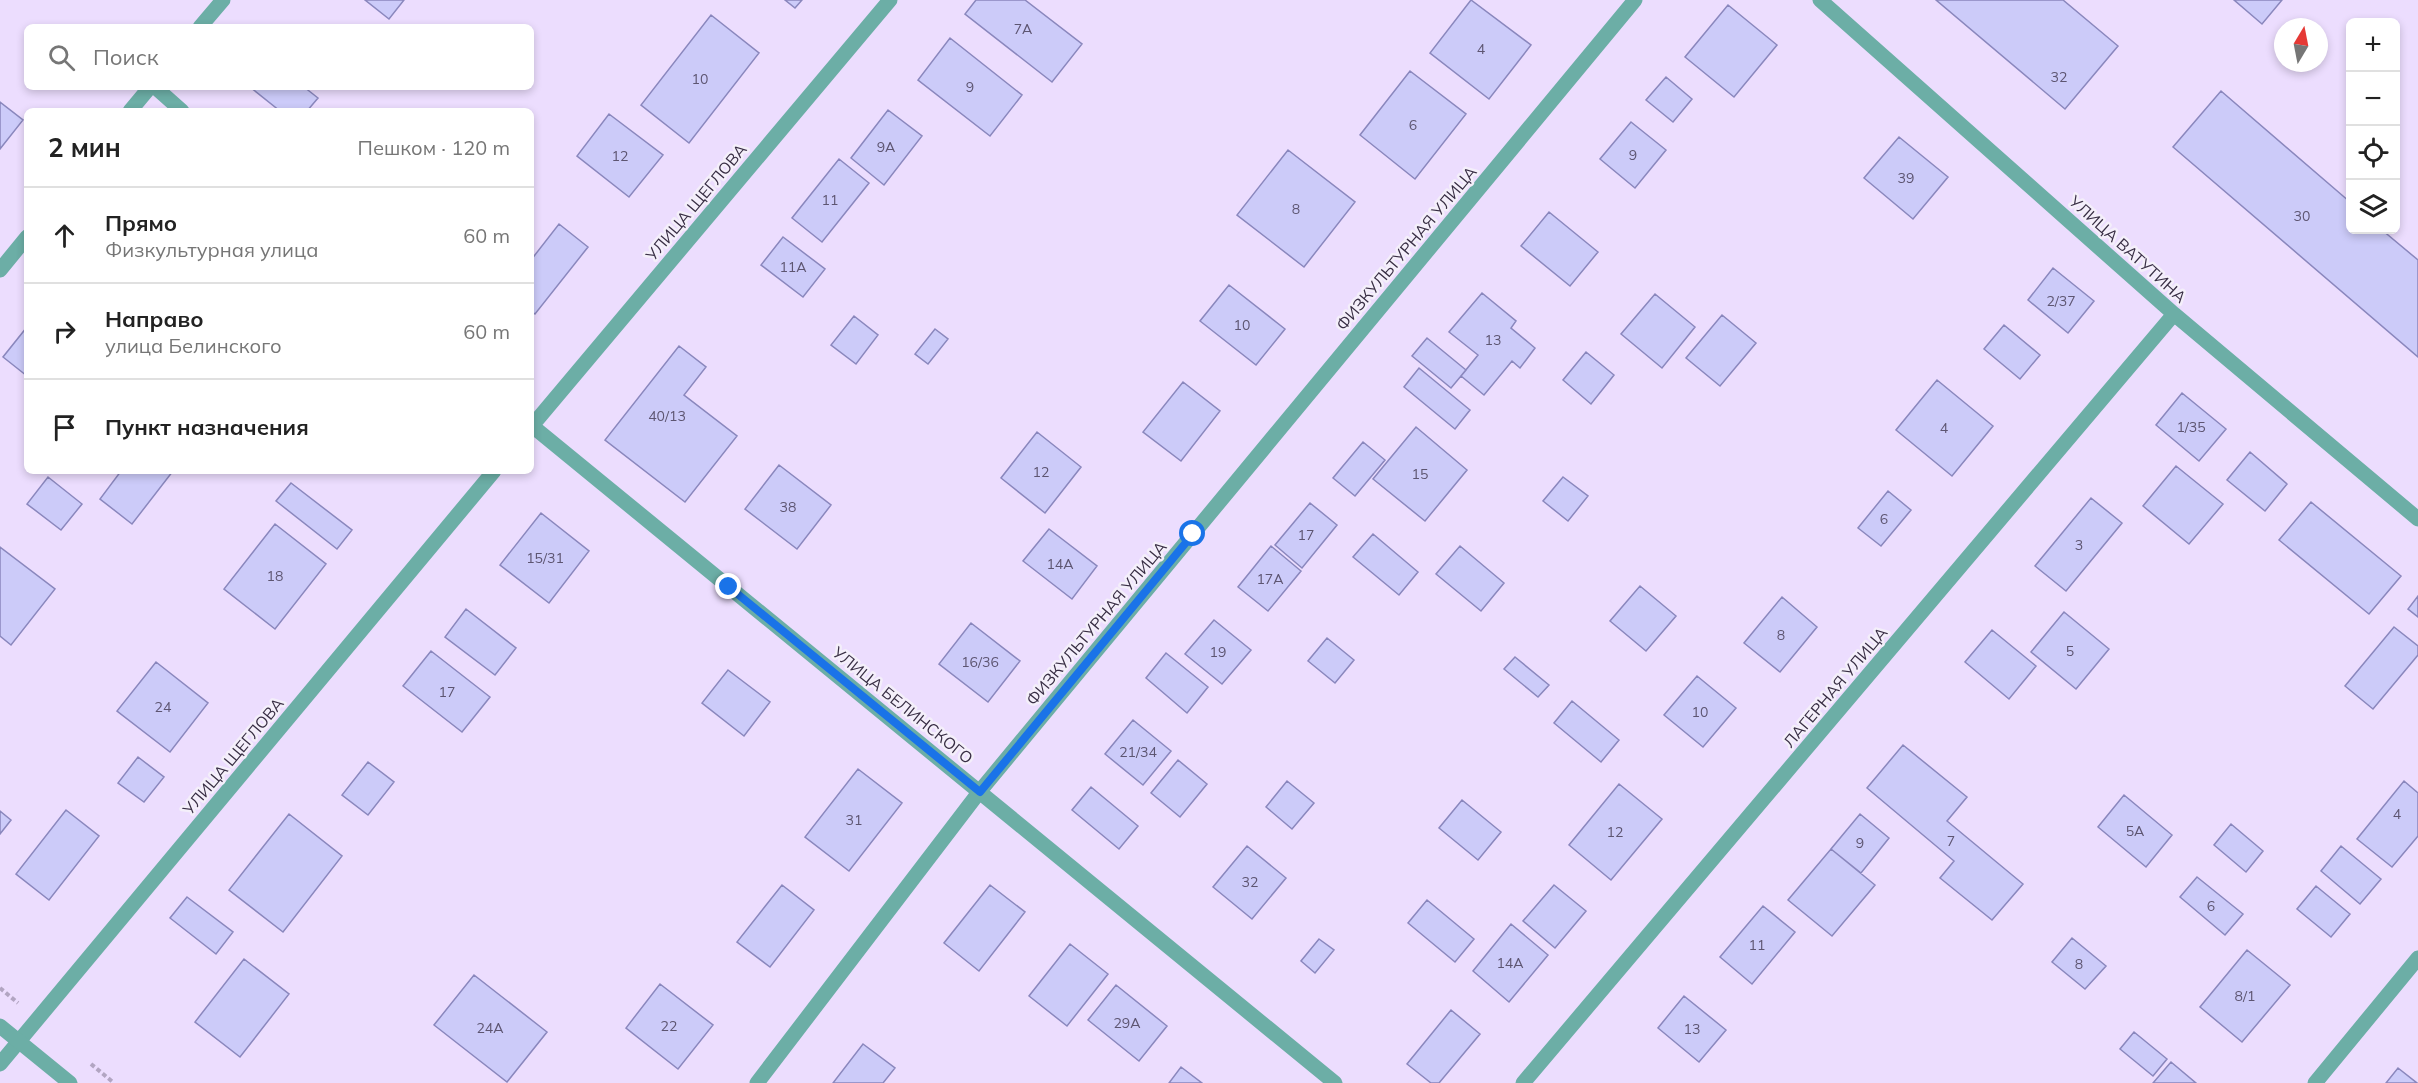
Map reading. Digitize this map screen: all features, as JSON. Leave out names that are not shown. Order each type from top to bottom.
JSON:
[{"type":"street","points":[[203,24],[223,0]]},
{"type":"street","name":"УЛИЦА ЩЕГЛОВА","points":[[534,422],[890,0]]},
{"type":"street","name":"ФИЗКУЛЬТУРНАЯ УЛИЦА","points":[[757,1083],[980,792],[1635,0]]},
{"type":"street","name":"УЛИЦА ВАТУТИНА","points":[[1820,0],[2174,314],[2418,519]]},
{"type":"street","points":[[132,108],[148,90]]},
{"type":"street","points":[[158,90],[179,108]]},
{"type":"street","points":[[0,270],[24,241]]},
{"type":"street","name":"ЛАГЕРНАЯ УЛИЦА","points":[[1523,1083],[2174,314]]},
{"type":"street","name":"УЛИЦА БЕЛИНСКОГО","points":[[534,428],[1335,1083]]},
{"type":"street","name":"УЛИЦА ЩЕГЛОВА","points":[[0,1064],[492,474]]},
{"type":"street","points":[[2315,1083],[2418,958]]},
{"type":"street","points":[[0,1026],[70,1083]]},
{"type":"building","points":[[365,0],[404,0],[389,19]]},
{"type":"building","points":[[785,0],[802,0],[795,8]]},
{"type":"building","points":[[976,0],[1025,0],[1082,44],[1052,82],[965,14]]},
{"type":"building","points":[[1471,0],[1531,45],[1489,99],[1430,53]]},
{"type":"building","points":[[1936,0],[2063,0],[2118,46],[2065,109]]},
{"type":"building","points":[[2234,0],[2282,0],[2262,24]]},
{"type":"building","points":[[1728,5],[1777,45],[1734,97],[1685,57]]},
{"type":"building","points":[[711,15],[759,53],[689,143],[641,105]]},
{"type":"building","points":[[950,38],[1022,95],[990,136],[918,80]]},
{"type":"building","points":[[1410,71],[1466,114],[1415,179],[1360,135]]},
{"type":"building","points":[[1666,77],[1692,99],[1673,122],[1646,100]]},
{"type":"building","points":[[254,90],[308,90],[318,98],[310,108],[276,108]]},
{"type":"building","points":[[2221,91],[2346,199],[2346,234],[2387,234],[2418,260],[2418,357],[2173,147]]},
{"type":"building","points":[[0,102],[23,120],[0,149]]},
{"type":"building","points":[[888,110],[922,136],[884,185],[851,158]]},
{"type":"building","points":[[609,114],[663,155],[629,197],[577,156]]},
{"type":"building","points":[[1631,122],[1666,150],[1635,188],[1600,159]]},
{"type":"building","points":[[1899,137],[1948,177],[1913,219],[1864,178]]},
{"type":"building","points":[[1288,150],[1355,202],[1304,267],[1237,215]]},
{"type":"building","points":[[839,159],[869,183],[822,242],[792,218]]},
{"type":"building","points":[[1549,212],[1598,252],[1570,286],[1521,246]]},
{"type":"building","points":[[559,224],[588,247],[535,314],[534,313],[534,256]]},
{"type":"building","points":[[783,237],[825,269],[803,297],[761,265]]},
{"type":"building","points":[[2053,268],[2094,301],[2068,333],[2028,300]]},
{"type":"building","points":[[1229,285],[1285,329],[1256,365],[1200,321]]},
{"type":"building","points":[[1482,293],[1516,321],[1511,328],[1535,348],[1520,368],[1512,361],[1484,395],[1461,376],[1478,355],[1449,332]]},
{"type":"building","points":[[1655,294],[1695,327],[1662,368],[1621,334]]},
{"type":"building","points":[[1722,315],[1756,343],[1720,386],[1686,358]]},
{"type":"building","points":[[854,316],[878,335],[856,364],[831,345]]},
{"type":"building","points":[[2004,325],[2040,355],[2020,379],[1984,349]]},
{"type":"building","points":[[935,329],[948,339],[928,364],[915,354]]},
{"type":"building","points":[[24,331],[24,374],[3,357]]},
{"type":"building","points":[[1427,338],[1466,370],[1451,388],[1412,356]]},
{"type":"building","points":[[679,346],[706,367],[684,395],[737,436],[685,502],[605,440]]},
{"type":"building","points":[[1586,352],[1614,375],[1591,404],[1563,380]]},
{"type":"building","points":[[1419,368],[1470,410],[1455,429],[1404,387]]},
{"type":"building","points":[[1937,380],[1993,426],[1952,476],[1896,430]]},
{"type":"building","points":[[1183,382],[1220,411],[1181,461],[1143,432]]},
{"type":"building","points":[[2182,393],[2226,429],[2199,461],[2156,425]]},
{"type":"building","points":[[1416,427],[1467,470],[1425,521],[1373,479]]},
{"type":"building","points":[[1037,432],[1081,467],[1045,513],[1001,478]]},
{"type":"building","points":[[1363,442],[1385,460],[1355,496],[1333,478]]},
{"type":"building","points":[[2250,452],[2287,484],[2265,511],[2227,480]]},
{"type":"building","points":[[779,465],[831,505],[797,549],[745,509]]},
{"type":"building","points":[[2176,466],[2223,504],[2189,544],[2143,506]]},
{"type":"building","points":[[119,474],[171,474],[132,524],[100,499]]},
{"type":"building","points":[[48,477],[82,504],[61,530],[27,504]]},
{"type":"building","points":[[1563,477],[1588,496],[1568,521],[1543,501]]},
{"type":"building","points":[[291,483],[352,530],[337,549],[276,501]]},
{"type":"building","points":[[1888,491],[1911,510],[1881,546],[1858,528]]},
{"type":"building","points":[[2091,498],[2122,523],[2066,591],[2035,566]]},
{"type":"building","points":[[2311,502],[2401,576],[2369,614],[2279,540]]},
{"type":"building","points":[[1310,503],[1337,525],[1302,568],[1275,545]]},
{"type":"building","points":[[541,513],[589,551],[549,603],[500,565]]},
{"type":"building","points":[[275,524],[326,564],[275,629],[224,589]]},
{"type":"building","points":[[1049,529],[1097,566],[1072,599],[1023,561]]},
{"type":"building","points":[[1373,534],[1418,572],[1399,595],[1353,557]]},
{"type":"building","points":[[1271,546],[1301,571],[1268,611],[1238,587]]},
{"type":"building","points":[[1460,546],[1504,583],[1481,611],[1436,574]]},
{"type":"building","points":[[0,547],[55,589],[11,645],[0,636]]},
{"type":"building","points":[[1640,586],[1676,616],[1646,651],[1610,621]]},
{"type":"building","points":[[2418,596],[2418,617],[2408,609]]},
{"type":"building","points":[[1782,597],[1817,627],[1780,672],[1744,643]]},
{"type":"building","points":[[466,609],[516,648],[495,675],[445,637]]},
{"type":"building","points":[[2064,612],[2109,649],[2076,689],[2031,652]]},
{"type":"building","points":[[1214,620],[1251,650],[1222,684],[1185,654]]},
{"type":"building","points":[[971,623],[1020,661],[988,702],[939,664]]},
{"type":"building","points":[[2394,627],[2418,646],[2418,655],[2373,709],[2345,686]]},
{"type":"building","points":[[1992,630],[2036,666],[2009,699],[1965,662]]},
{"type":"building","points":[[1327,638],[1354,660],[1335,683],[1308,661]]},
{"type":"building","points":[[431,651],[490,697],[462,732],[403,686]]},
{"type":"building","points":[[1166,653],[1208,687],[1187,713],[1146,678]]},
{"type":"building","points":[[1515,657],[1549,685],[1538,697],[1504,669]]},
{"type":"building","points":[[156,662],[208,703],[170,752],[117,711]]},
{"type":"building","points":[[728,670],[770,702],[744,736],[702,703]]},
{"type":"building","points":[[1697,676],[1736,708],[1703,747],[1664,715]]},
{"type":"building","points":[[1572,701],[1619,740],[1601,762],[1554,723]]},
{"type":"building","points":[[1133,720],[1171,751],[1143,785],[1105,754]]},
{"type":"building","points":[[1903,745],[1967,797],[1947,821],[2023,884],[1992,920],[1940,878],[1954,861],[1867,788]]},
{"type":"building","points":[[138,757],[164,777],[144,802],[118,783]]},
{"type":"building","points":[[1178,760],[1207,784],[1180,817],[1151,793]]},
{"type":"building","points":[[368,762],[394,782],[368,815],[342,795]]},
{"type":"building","points":[[858,769],[902,803],[849,871],[805,837]]},
{"type":"building","points":[[1287,781],[1314,803],[1292,829],[1266,807]]},
{"type":"building","points":[[2404,781],[2418,793],[2418,836],[2392,867],[2357,839]]},
{"type":"building","points":[[1619,784],[1662,819],[1611,880],[1569,845]]},
{"type":"building","points":[[1091,787],[1138,826],[1119,849],[1072,810]]},
{"type":"building","points":[[2124,795],[2172,835],[2146,867],[2098,827]]},
{"type":"building","points":[[1462,800],[1501,832],[1478,860],[1439,828]]},
{"type":"building","points":[[66,810],[99,836],[49,900],[16,874]]},
{"type":"building","points":[[0,811],[11,820],[0,834]]},
{"type":"building","points":[[289,814],[342,856],[283,932],[229,890]]},
{"type":"building","points":[[1860,814],[1889,838],[1861,873],[1831,849]]},
{"type":"building","points":[[2231,824],[2263,851],[2246,872],[2214,845]]},
{"type":"building","points":[[1247,846],[1286,878],[1252,919],[1213,887]]},
{"type":"building","points":[[2341,846],[2381,879],[2360,904],[2321,871]]},
{"type":"building","points":[[1831,849],[1875,885],[1832,936],[1788,900]]},
{"type":"building","points":[[2197,877],[2243,914],[2225,935],[2180,897]]},
{"type":"building","points":[[782,885],[814,910],[770,967],[737,942]]},
{"type":"building","points":[[990,885],[1025,912],[979,971],[944,943]]},
{"type":"building","points":[[1554,885],[1586,911],[1555,948],[1523,921]]},
{"type":"building","points":[[2316,886],[2350,914],[2331,937],[2297,909]]},
{"type":"building","points":[[187,897],[233,932],[216,954],[170,918]]},
{"type":"building","points":[[1427,900],[1474,939],[1455,962],[1408,923]]},
{"type":"building","points":[[1763,906],[1795,932],[1752,984],[1720,957]]},
{"type":"building","points":[[1511,924],[1548,955],[1509,1002],[1473,971]]},
{"type":"building","points":[[2072,938],[2106,966],[2085,989],[2052,962]]},
{"type":"building","points":[[1319,939],[1334,950],[1315,973],[1301,961]]},
{"type":"building","points":[[1070,944],[1108,974],[1067,1026],[1029,996]]},
{"type":"building","points":[[2247,950],[2290,985],[2242,1042],[2200,1007]]},
{"type":"building","points":[[244,959],[289,994],[240,1057],[195,1022]]},
{"type":"building","points":[[474,975],[547,1032],[507,1082],[434,1025]]},
{"type":"building","points":[[660,984],[713,1025],[678,1069],[626,1028]]},
{"type":"building","points":[[1116,985],[1167,1026],[1139,1061],[1088,1020]]},
{"type":"building","points":[[1684,996],[1726,1030],[1699,1062],[1658,1028]]},
{"type":"building","points":[[1451,1010],[1480,1034],[1439,1083],[1431,1083],[1407,1064]]},
{"type":"building","points":[[2134,1032],[2167,1059],[2153,1076],[2120,1049]]},
{"type":"building","points":[[863,1044],[895,1068],[883,1083],[833,1083]]},
{"type":"building","points":[[2171,1062],[2196,1083],[2153,1083]]},
{"type":"building","points":[[1181,1067],[1202,1083],[1169,1083]]},
{"type":"building","points":[[2398,1068],[2417,1083],[2386,1083]]},
{"type":"route","points":[[729,587],[980,792],[1193,534]]}]
